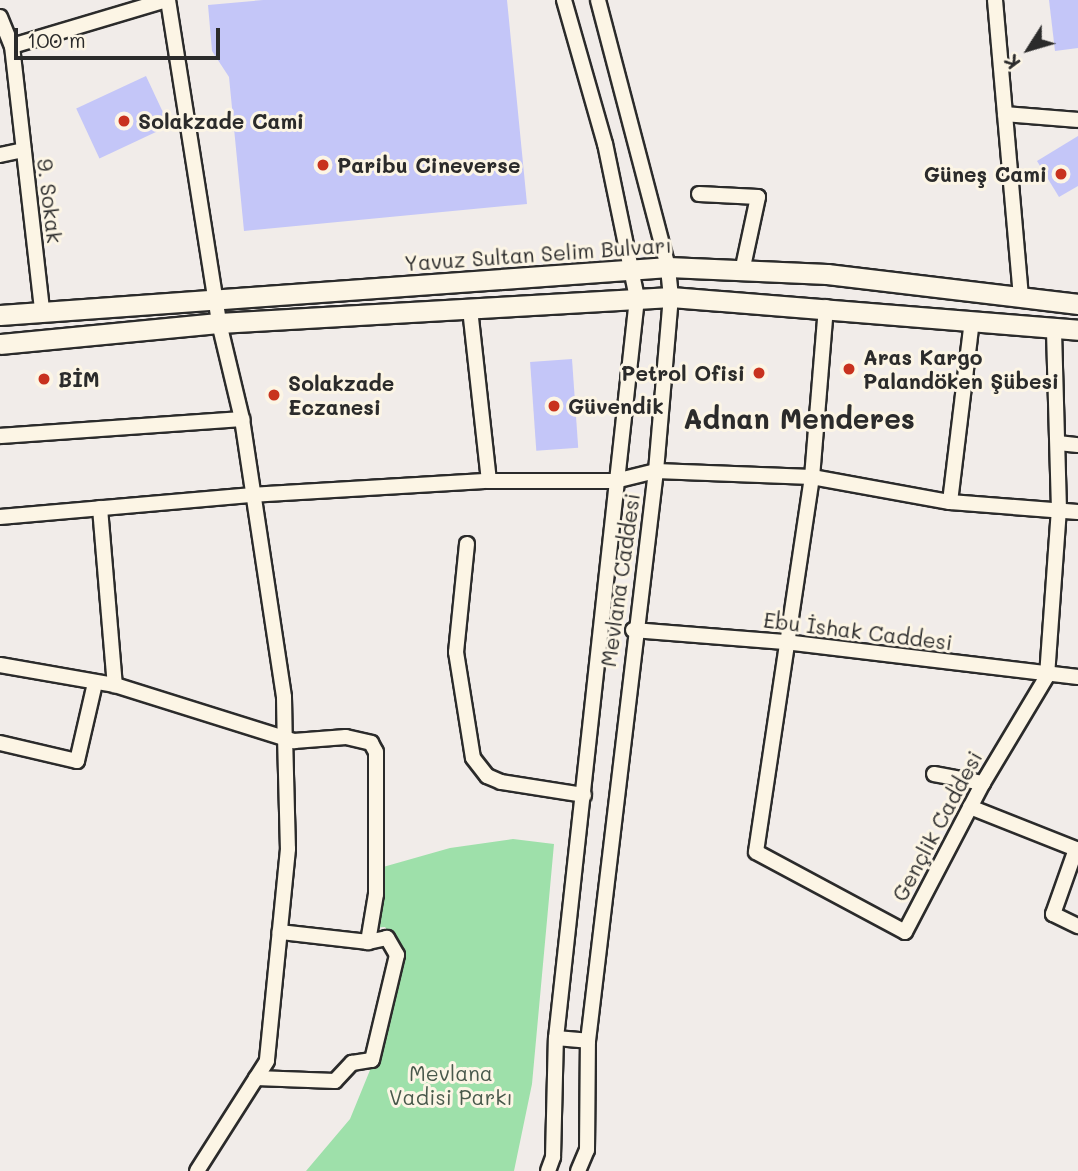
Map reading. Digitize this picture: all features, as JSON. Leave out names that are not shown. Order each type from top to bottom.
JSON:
[{"type":"main road","name":"Yavuz Sultan Selim Bulvarı","points":[[0,315],[42,309],[668,267],[743,267],[1078,304]]},
{"type":"main road","points":[[0,344],[219,323],[636,298],[826,307],[1078,330]]},
{"type":"street","points":[[12,46],[167,0],[219,323],[242,419],[250,495],[284,697],[288,849],[267,1061],[197,1171]]},
{"type":"street","name":"Mevlana Caddesi","points":[[548,1171],[553,1157],[556,1038],[636,298],[634,270],[564,0]]},
{"type":"street","name":"Mevlana Caddesi","points":[[578,1171],[587,1150],[588,1041],[633,630],[656,471],[671,298],[668,267],[598,0]]},
{"type":"street","points":[[995,0],[1021,298]]},
{"type":"street","name":"9. Sokak","points":[[0,17],[12,46],[42,309]]},
{"type":"street","points":[[1005,114],[1078,120]]},
{"type":"street","points":[[0,155],[23,150]]},
{"type":"street","points":[[699,194],[758,197],[743,267]]},
{"type":"street","name":"Gençlik Caddesi","points":[[826,307],[812,477],[785,642],[756,852],[905,932],[983,783],[1047,676],[1059,509],[1054,328]]},
{"type":"street","points":[[470,309],[489,481]]},
{"type":"street","points":[[950,502],[972,320]]},
{"type":"street","points":[[0,436],[242,419]]},
{"type":"street","points":[[1058,443],[1078,445]]},
{"type":"street","points":[[0,517],[250,495],[489,481],[615,481],[656,471],[812,477],[950,502],[1078,512]]},
{"type":"street","points":[[100,508],[115,685]]},
{"type":"street","points":[[467,544],[456,652],[473,758],[487,776],[501,782],[584,795]]},
{"type":"street","name":"Ebu İshak Caddesi","points":[[633,630],[785,642],[1047,676],[1078,677]]},
{"type":"street","points":[[0,665],[115,685],[311,742],[346,737],[371,743],[376,752],[376,894],[368,943]]},
{"type":"street","points":[[0,743],[77,761],[94,683]]},
{"type":"street","points":[[934,774],[983,783]]},
{"type":"street","points":[[970,807],[1077,850],[1054,914],[1078,926]]},
{"type":"street","points":[[256,1078],[335,1081],[352,1063],[372,1060],[397,955],[387,938],[368,943],[280,932]]},
{"type":"street","points":[[556,1038],[588,1041]]},
{"type":"green space","name":"Mevlana Vadisi Parkı","points":[[513,839],[554,844],[532,1084],[514,1171],[306,1171],[350,1119],[377,1053],[398,945],[385,927],[370,928],[376,869],[450,848]]},
{"type":"building","points":[[263,0],[507,0],[527,204],[244,231],[229,77],[212,51],[208,5]]},
{"type":"building","points":[[1049,0],[1078,0],[1078,48],[1055,51]]},
{"type":"building","name":"Solakzade Cami","points":[[146,76],[169,126],[99,158],[76,109]]},
{"type":"building","name":"Güneş Cami","points":[[1078,136],[1078,186],[1059,197],[1037,161]]},
{"type":"building","name":"Güvendik","points":[[572,359],[578,448],[536,451],[530,362]]},
{"type":"place","name":"Solakzade Cami","points":[[124,121]]},
{"type":"place","name":"Paribu Cineverse","points":[[323,165]]},
{"type":"place","name":"Güneş Cami","points":[[1061,174]]},
{"type":"place","name":"Aras Kargo Palandöken Şübesi","points":[[849,369]]},
{"type":"place","name":"Petrol Ofisi","points":[[759,373]]},
{"type":"place","name":"BİM","points":[[44,379]]},
{"type":"place","name":"Solakzade Eczanesi","points":[[274,395]]},
{"type":"place","name":"Güvendik","points":[[554,406]]},
{"type":"district","name":"Adnan Menderes","points":[[799,418]]}]
